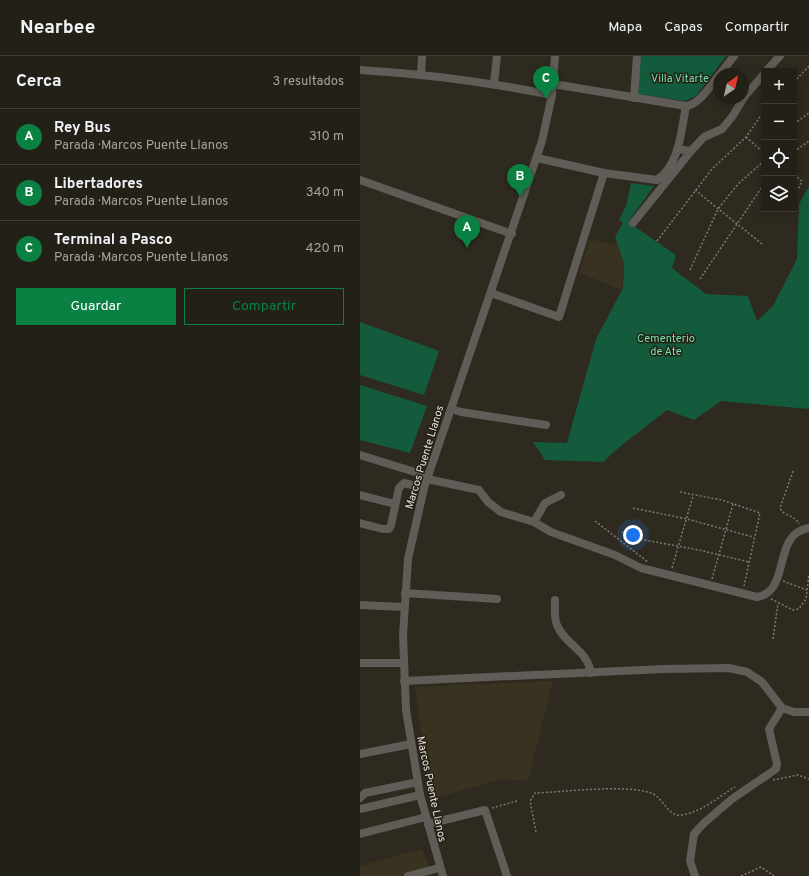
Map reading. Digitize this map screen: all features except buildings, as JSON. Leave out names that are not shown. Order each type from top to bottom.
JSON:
[{"type":"street","points":[[421,74],[422,56]]},
{"type":"street","points":[[494,83],[497,56]]},
{"type":"street","name":"Marcos Puente Llanos","points":[[443,876],[439,868],[420,795],[411,744],[404,681],[404,607],[411,543],[424,488],[537,158],[554,84],[556,56]]},
{"type":"street","points":[[634,98],[637,56]]},
{"type":"street","points":[[724,68],[734,56]]},
{"type":"street","points":[[769,68],[780,56]]},
{"type":"street","points":[[360,70],[421,74],[494,83],[552,94]]},
{"type":"street","points":[[633,223],[704,137],[722,128],[732,117],[745,96],[761,77]]},
{"type":"street","points":[[554,84],[686,106],[691,105],[704,95],[713,82]]},
{"type":"street","points":[[537,158],[604,173],[657,180],[665,174],[672,165],[686,106]]},
{"type":"street","points":[[677,149],[691,151]]},
{"type":"street","points":[[491,293],[559,317],[604,173]]},
{"type":"street","points":[[360,180],[512,234]]},
{"type":"street","points":[[450,409],[546,425]]},
{"type":"street","points":[[360,456],[428,478],[479,490],[488,502],[501,512],[534,522],[551,532],[615,555],[640,568],[757,597],[764,596],[769,592],[777,579],[789,539],[805,529]]},
{"type":"street","points":[[360,522],[383,529],[388,529],[391,525],[399,488],[404,484],[424,488]]},
{"type":"street","points":[[360,495],[395,504]]},
{"type":"street","points":[[534,522],[545,504],[561,495]]},
{"type":"street","points":[[405,593],[497,599]]},
{"type":"street","points":[[555,600],[556,625],[570,642],[584,654],[591,672]]},
{"type":"street","points":[[360,605],[404,607]]},
{"type":"street","points":[[360,663],[403,664]]},
{"type":"street","points":[[404,681],[663,669],[729,668],[747,672],[762,682],[782,708],[794,712],[809,712]]},
{"type":"street","points":[[695,876],[690,861],[694,834],[704,823],[732,799],[776,769],[777,764],[768,729],[782,708]]},
{"type":"street","points":[[360,754],[411,744]]},
{"type":"street","points":[[360,798],[365,793],[418,782]]},
{"type":"street","points":[[402,786],[404,800]]},
{"type":"street","points":[[360,809],[404,800],[420,795]]},
{"type":"street","points":[[360,834],[485,810],[507,876]]},
{"type":"street","points":[[408,876],[439,868]]},
{"type":"path","points":[[797,79],[809,66]]},
{"type":"path","points":[[797,122],[809,113]]},
{"type":"path","points":[[657,241],[712,169],[746,137],[761,115]]},
{"type":"path","points":[[746,137],[761,150]]},
{"type":"path","points":[[797,150],[809,141]]},
{"type":"path","points":[[690,270],[718,209],[738,184],[761,164]]},
{"type":"path","points":[[795,176],[802,181],[798,190]]},
{"type":"path","points":[[700,279],[736,223],[761,188]]},
{"type":"path","points":[[695,190],[762,244]]},
{"type":"path","points":[[792,471],[781,510],[797,521],[805,529]]},
{"type":"path","points":[[680,492],[693,496],[707,497],[760,513],[753,538],[743,593]]},
{"type":"path","points":[[670,575],[693,496]]},
{"type":"path","points":[[711,585],[733,504]]},
{"type":"path","points":[[633,508],[687,519],[753,538]]},
{"type":"path","points":[[595,521],[660,573]]},
{"type":"path","points":[[622,532],[634,538],[749,562]]},
{"type":"path","points":[[764,596],[793,610],[799,609],[806,599],[809,574]]},
{"type":"path","points":[[777,579],[807,590]]},
{"type":"path","points":[[774,640],[778,603]]},
{"type":"path","points":[[763,778],[776,780],[798,775],[809,779]]},
{"type":"path","points":[[536,832],[530,801],[535,793],[624,790],[650,793],[659,797],[672,813],[682,815],[697,810],[740,784]]},
{"type":"path","points":[[485,810],[518,801]]},
{"type":"path","points":[[740,876],[761,867],[774,876]]},
{"type":"shaded area","points":[[590,239],[618,246],[624,263],[622,290],[579,273]]},
{"type":"shaded area","points":[[553,681],[528,781],[503,779],[431,799],[415,687]]},
{"type":"shaded area","points":[[422,849],[432,876],[360,876],[360,866]]},
{"type":"green space","name":"Villa Vitarte","points":[[640,56],[726,56],[717,68],[713,68],[713,73],[696,96],[685,101],[638,94]]},
{"type":"green space","name":"Cementerio de Ate","points":[[631,183],[654,186],[628,222],[676,255],[672,268],[706,294],[748,296],[757,321],[773,306],[797,259],[799,204],[809,186],[809,409],[721,401],[694,420],[667,410],[622,445],[603,462],[545,460],[533,442],[567,443],[596,339],[623,288],[624,263],[615,237],[623,223],[619,220],[626,206]]},
{"type":"green space","points":[[360,322],[439,351],[424,395],[360,375]]},
{"type":"green space","points":[[360,385],[427,406],[410,453],[360,440]]},
{"type":"place","name":"Terminal a Pasco","points":[[546,99]]},
{"type":"place","name":"Libertadores","points":[[520,197]]},
{"type":"place","name":"Rey Bus","points":[[467,248]]}]
